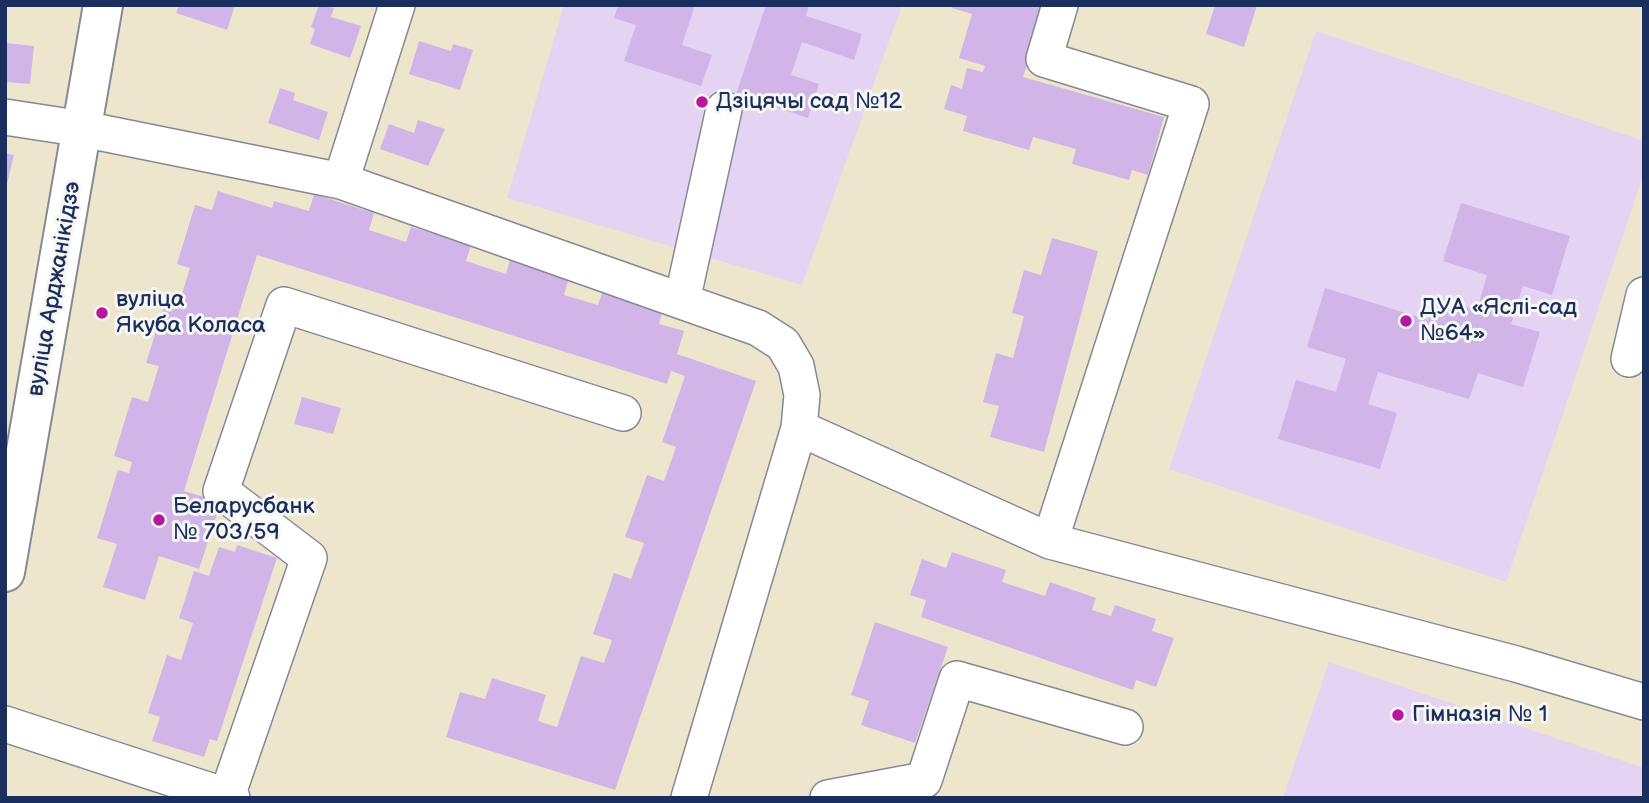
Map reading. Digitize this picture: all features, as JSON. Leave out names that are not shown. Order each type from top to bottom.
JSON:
[{"type":"main road","name":"вуліца Арджанікідзэ","points":[[5,572],[103,5]]},
{"type":"street","points":[[341,181],[397,5]]},
{"type":"street","points":[[1050,541],[1191,104],[1044,59],[1060,5]]},
{"type":"street","points":[[682,301],[724,109]]},
{"type":"street","points":[[5,117],[341,181],[758,328],[783,344],[796,366],[802,395],[799,428],[689,798]]},
{"type":"street","points":[[1629,359],[1644,295]]},
{"type":"street","points":[[5,724],[229,797],[309,558],[221,491],[284,305],[623,412]]},
{"type":"street","points":[[799,428],[1050,541],[1516,664],[1644,702]]},
{"type":"street","points":[[828,798],[924,780],[957,679],[1125,727]]},
{"type":"shaded area","name":"Дзіцячы сад №12","points":[[564,5],[902,5],[802,285],[507,198]]},
{"type":"shaded area","name":"ДУА «Яслі-сад №64»","points":[[1316,31],[1644,141],[1644,173],[1506,582],[1169,469]]},
{"type":"shaded area","name":"Гімназія № 1","points":[[1329,662],[1644,768],[1644,798],[1283,798]]},
{"type":"building","points":[[179,5],[235,5],[227,30],[176,13]]},
{"type":"building","points":[[319,5],[334,8],[331,17],[361,26],[350,58],[310,44],[315,29],[311,27]]},
{"type":"building","points":[[618,5],[695,5],[682,45],[712,55],[701,86],[624,61],[636,25],[614,18]]},
{"type":"building","points":[[766,5],[809,5],[806,16],[862,34],[854,60],[802,42],[791,75],[819,84],[808,118],[736,94]]},
{"type":"building","points":[[953,5],[1045,5],[1023,77],[1164,117],[1148,175],[1132,170],[1129,180],[1072,164],[1076,149],[1033,137],[1029,150],[963,131],[967,116],[944,109],[951,85],[962,89],[967,68],[983,72],[985,66],[959,58],[972,14],[952,8]]},
{"type":"building","points":[[1215,5],[1257,5],[1244,47],[1206,34]]},
{"type":"building","points":[[419,41],[451,51],[453,44],[473,50],[460,90],[409,74]]},
{"type":"building","points":[[5,43],[34,46],[30,84],[5,82]]},
{"type":"building","points":[[280,88],[295,93],[293,100],[328,112],[319,140],[268,123]]},
{"type":"building","points":[[418,120],[445,129],[428,166],[380,149],[389,124],[414,133]]},
{"type":"building","points":[[5,153],[14,155],[6,188],[5,188]]},
{"type":"building","points":[[218,191],[272,208],[274,201],[309,211],[314,194],[374,213],[369,230],[406,242],[411,227],[471,245],[466,261],[506,274],[510,260],[569,278],[564,295],[598,305],[603,290],[663,309],[659,324],[684,331],[677,354],[756,381],[615,790],[446,737],[460,692],[485,699],[492,678],[546,695],[538,721],[557,727],[581,656],[604,663],[612,640],[593,634],[614,573],[631,579],[644,543],[625,537],[647,475],[664,481],[676,447],[662,442],[685,376],[671,371],[667,384],[257,255],[184,491],[221,502],[199,569],[159,556],[145,600],[103,587],[117,544],[97,538],[118,470],[129,473],[132,462],[114,456],[132,397],[148,402],[159,366],[146,363],[165,303],[178,307],[190,268],[177,264],[195,205],[212,210]]},
{"type":"building","points":[[1461,203],[1570,236],[1552,295],[1523,286],[1511,324],[1540,332],[1523,387],[1478,373],[1469,399],[1378,372],[1368,404],[1397,413],[1380,469],[1278,439],[1296,380],[1336,392],[1346,359],[1307,347],[1325,288],[1428,320],[1435,297],[1477,310],[1487,275],[1443,261]]},
{"type":"building","points":[[1052,238],[1098,251],[1044,452],[990,437],[999,406],[983,402],[996,353],[1013,358],[1024,316],[1012,313],[1024,270],[1041,275]]},
{"type":"building","points":[[302,397],[341,408],[333,434],[294,424]]},
{"type":"building","points":[[237,545],[277,558],[217,741],[210,739],[204,757],[152,741],[160,717],[148,713],[167,655],[181,660],[193,623],[179,618],[194,571],[209,576],[219,547],[235,552]]},
{"type":"building","points":[[952,552],[1006,570],[1002,582],[1045,596],[1050,582],[1096,598],[1092,610],[1111,616],[1115,605],[1156,619],[1152,631],[1174,638],[1156,687],[1136,680],[1133,690],[921,617],[926,600],[910,595],[922,559],[946,568]]},
{"type":"building","points":[[875,622],[948,647],[915,743],[861,725],[869,701],[851,695]]},
{"type":"place","name":"Дзіцячы сад №12","points":[[702,102]]},
{"type":"place","name":"вуліца Якуба Коласа","points":[[102,313]]},
{"type":"place","name":"ДУА «Яслі-сад №64»","points":[[1406,321]]},
{"type":"place","name":"Беларусбанк № 703/59","points":[[159,520]]},
{"type":"place","name":"Гімназія № 1","points":[[1398,715]]}]
